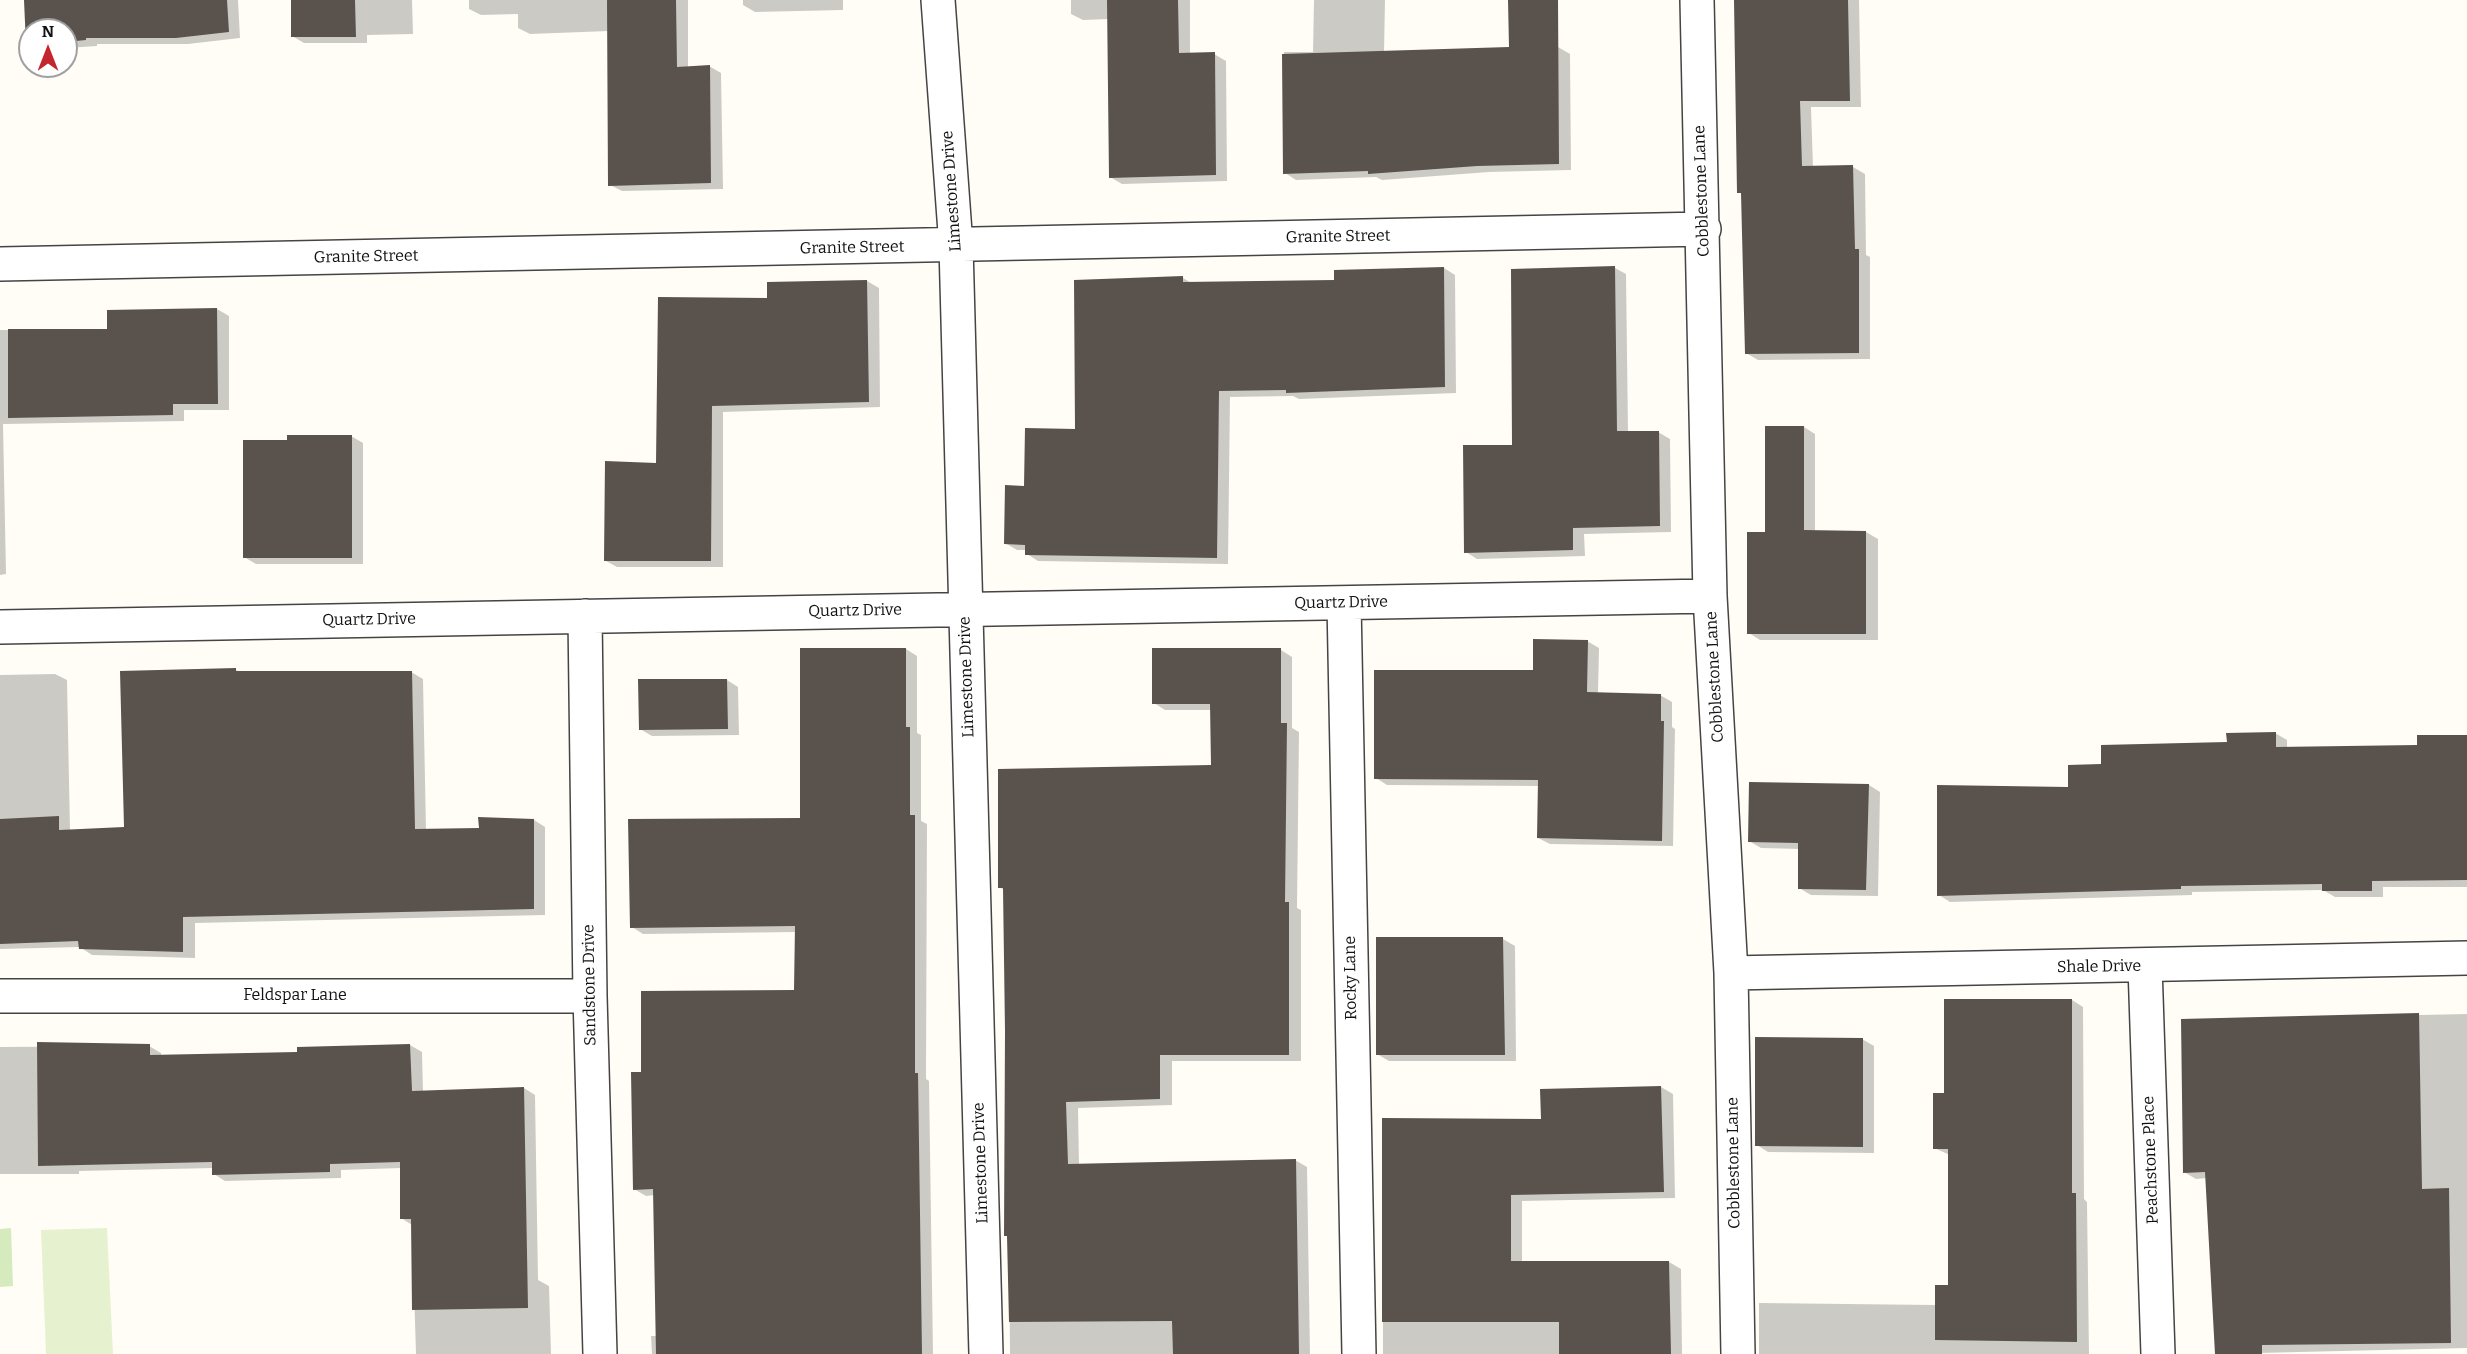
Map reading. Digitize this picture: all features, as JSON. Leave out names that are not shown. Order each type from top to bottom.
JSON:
[{"type":"street","name":"Limestone Drive","points":[[938,0],[956,246],[986,1354]]},
{"type":"street","name":"Cobblestone Lane","points":[[1697,0],[1704,229],[1710,596],[1731,973],[1738,1354]]},
{"type":"street","name":"Granite Street","points":[[0,264],[1704,229]]},
{"type":"street","name":"Quartz Drive","points":[[0,627],[1710,596]]},
{"type":"street","name":"Rocky Lane","points":[[1344,603],[1359,1354]]},
{"type":"street","name":"Sandstone Drive","points":[[585,616],[590,996],[600,1354]]},
{"type":"street","name":"Shale Drive","points":[[1731,973],[2467,958]]},
{"type":"street","name":"Peachstone Place","points":[[2145,966],[2158,1354]]},
{"type":"street","name":"Feldspar Lane","points":[[0,996],[590,996]]},
{"type":"green space","points":[[11,1228],[13,1286],[0,1287],[0,1229]]},
{"type":"green space","points":[[107,1228],[113,1354],[46,1354],[41,1230]]},
{"type":"building","points":[[24,0],[227,0],[229,32],[176,38],[86,38],[86,40],[78,41],[78,18],[25,18]]},
{"type":"building","points":[[291,0],[355,0],[356,37],[291,37]]},
{"type":"building","points":[[607,0],[676,0],[677,67],[710,65],[711,183],[608,186]]},
{"type":"building","points":[[1107,0],[1178,0],[1179,53],[1215,52],[1216,175],[1109,178]]},
{"type":"building","points":[[1508,0],[1558,0],[1559,164],[1477,166],[1368,174],[1368,171],[1283,174],[1282,54],[1509,47]]},
{"type":"building","points":[[1734,0],[1848,0],[1850,101],[1800,101],[1802,166],[1853,165],[1855,249],[1859,249],[1859,353],[1745,354],[1741,193],[1737,193]]},
{"type":"building","points":[[1615,266],[1617,431],[1659,431],[1660,526],[1573,528],[1573,550],[1464,553],[1463,445],[1512,445],[1511,269]]},
{"type":"building","points":[[1444,267],[1445,387],[1286,393],[1286,390],[1219,391],[1217,558],[1025,555],[1025,545],[1004,544],[1005,485],[1024,486],[1025,428],[1075,429],[1074,280],[1183,276],[1183,282],[1334,280],[1334,270]]},
{"type":"building","points":[[867,280],[869,402],[712,406],[711,561],[604,561],[605,461],[656,463],[658,297],[767,298],[767,282]]},
{"type":"building","points":[[217,308],[218,404],[173,404],[173,415],[8,418],[8,329],[107,329],[107,310]]},
{"type":"building","points":[[1765,426],[1804,426],[1804,530],[1866,531],[1866,634],[1747,634],[1747,532],[1765,532]]},
{"type":"building","points":[[287,435],[352,435],[352,558],[243,558],[243,440],[287,440]]},
{"type":"building","points":[[1533,639],[1588,640],[1587,692],[1661,694],[1661,721],[1664,721],[1662,841],[1537,838],[1538,780],[1374,779],[1374,670],[1533,670]]},
{"type":"building","points":[[800,648],[906,648],[906,727],[910,727],[910,815],[915,815],[915,1073],[918,1073],[922,1354],[656,1354],[653,1189],[633,1190],[631,1072],[641,1072],[641,991],[794,990],[795,926],[630,928],[628,819],[800,818]]},
{"type":"building","points":[[1152,648],[1281,648],[1281,723],[1287,723],[1285,902],[1289,902],[1289,1055],[1160,1055],[1160,1099],[1066,1102],[1068,1164],[1296,1159],[1299,1354],[1173,1354],[1172,1321],[1009,1322],[1007,1236],[1004,1236],[1005,1031],[1003,888],[998,888],[998,769],[1211,765],[1210,704],[1152,704]]},
{"type":"building","points":[[236,668],[236,671],[412,671],[415,829],[479,828],[478,817],[534,819],[534,909],[183,917],[183,952],[79,949],[78,941],[0,944],[0,819],[59,816],[59,830],[124,827],[120,671]]},
{"type":"building","points":[[638,679],[727,679],[728,729],[639,730]]},
{"type":"building","points":[[2276,732],[2276,747],[2417,745],[2417,735],[2467,735],[2467,880],[2372,881],[2372,891],[2322,891],[2322,884],[2181,886],[2181,889],[1937,896],[1937,785],[2068,787],[2068,765],[2101,764],[2101,745],[2227,742],[2226,733]]},
{"type":"building","points":[[1749,782],[1869,784],[1866,890],[1798,889],[1798,843],[1748,842]]},
{"type":"building","points":[[1376,937],[1503,937],[1505,1055],[1376,1055]]},
{"type":"building","points":[[1944,999],[2072,999],[2072,1193],[2076,1193],[2077,1342],[1935,1340],[1935,1285],[1948,1285],[1948,1149],[1933,1149],[1933,1093],[1944,1093]]},
{"type":"building","points":[[2419,1013],[2422,1189],[2449,1188],[2451,1343],[2262,1345],[2262,1354],[2215,1354],[2205,1172],[2183,1173],[2181,1019]]},
{"type":"building","points":[[1755,1037],[1863,1038],[1863,1147],[1755,1146]]},
{"type":"building","points":[[37,1042],[150,1044],[150,1055],[297,1052],[297,1047],[410,1044],[412,1091],[524,1087],[528,1308],[412,1310],[411,1219],[400,1219],[400,1162],[330,1164],[330,1172],[212,1175],[212,1162],[38,1166]]},
{"type":"building","points":[[1661,1086],[1664,1192],[1511,1195],[1511,1261],[1669,1261],[1671,1354],[1559,1354],[1559,1322],[1382,1322],[1382,1118],[1541,1119],[1540,1089]]}]
